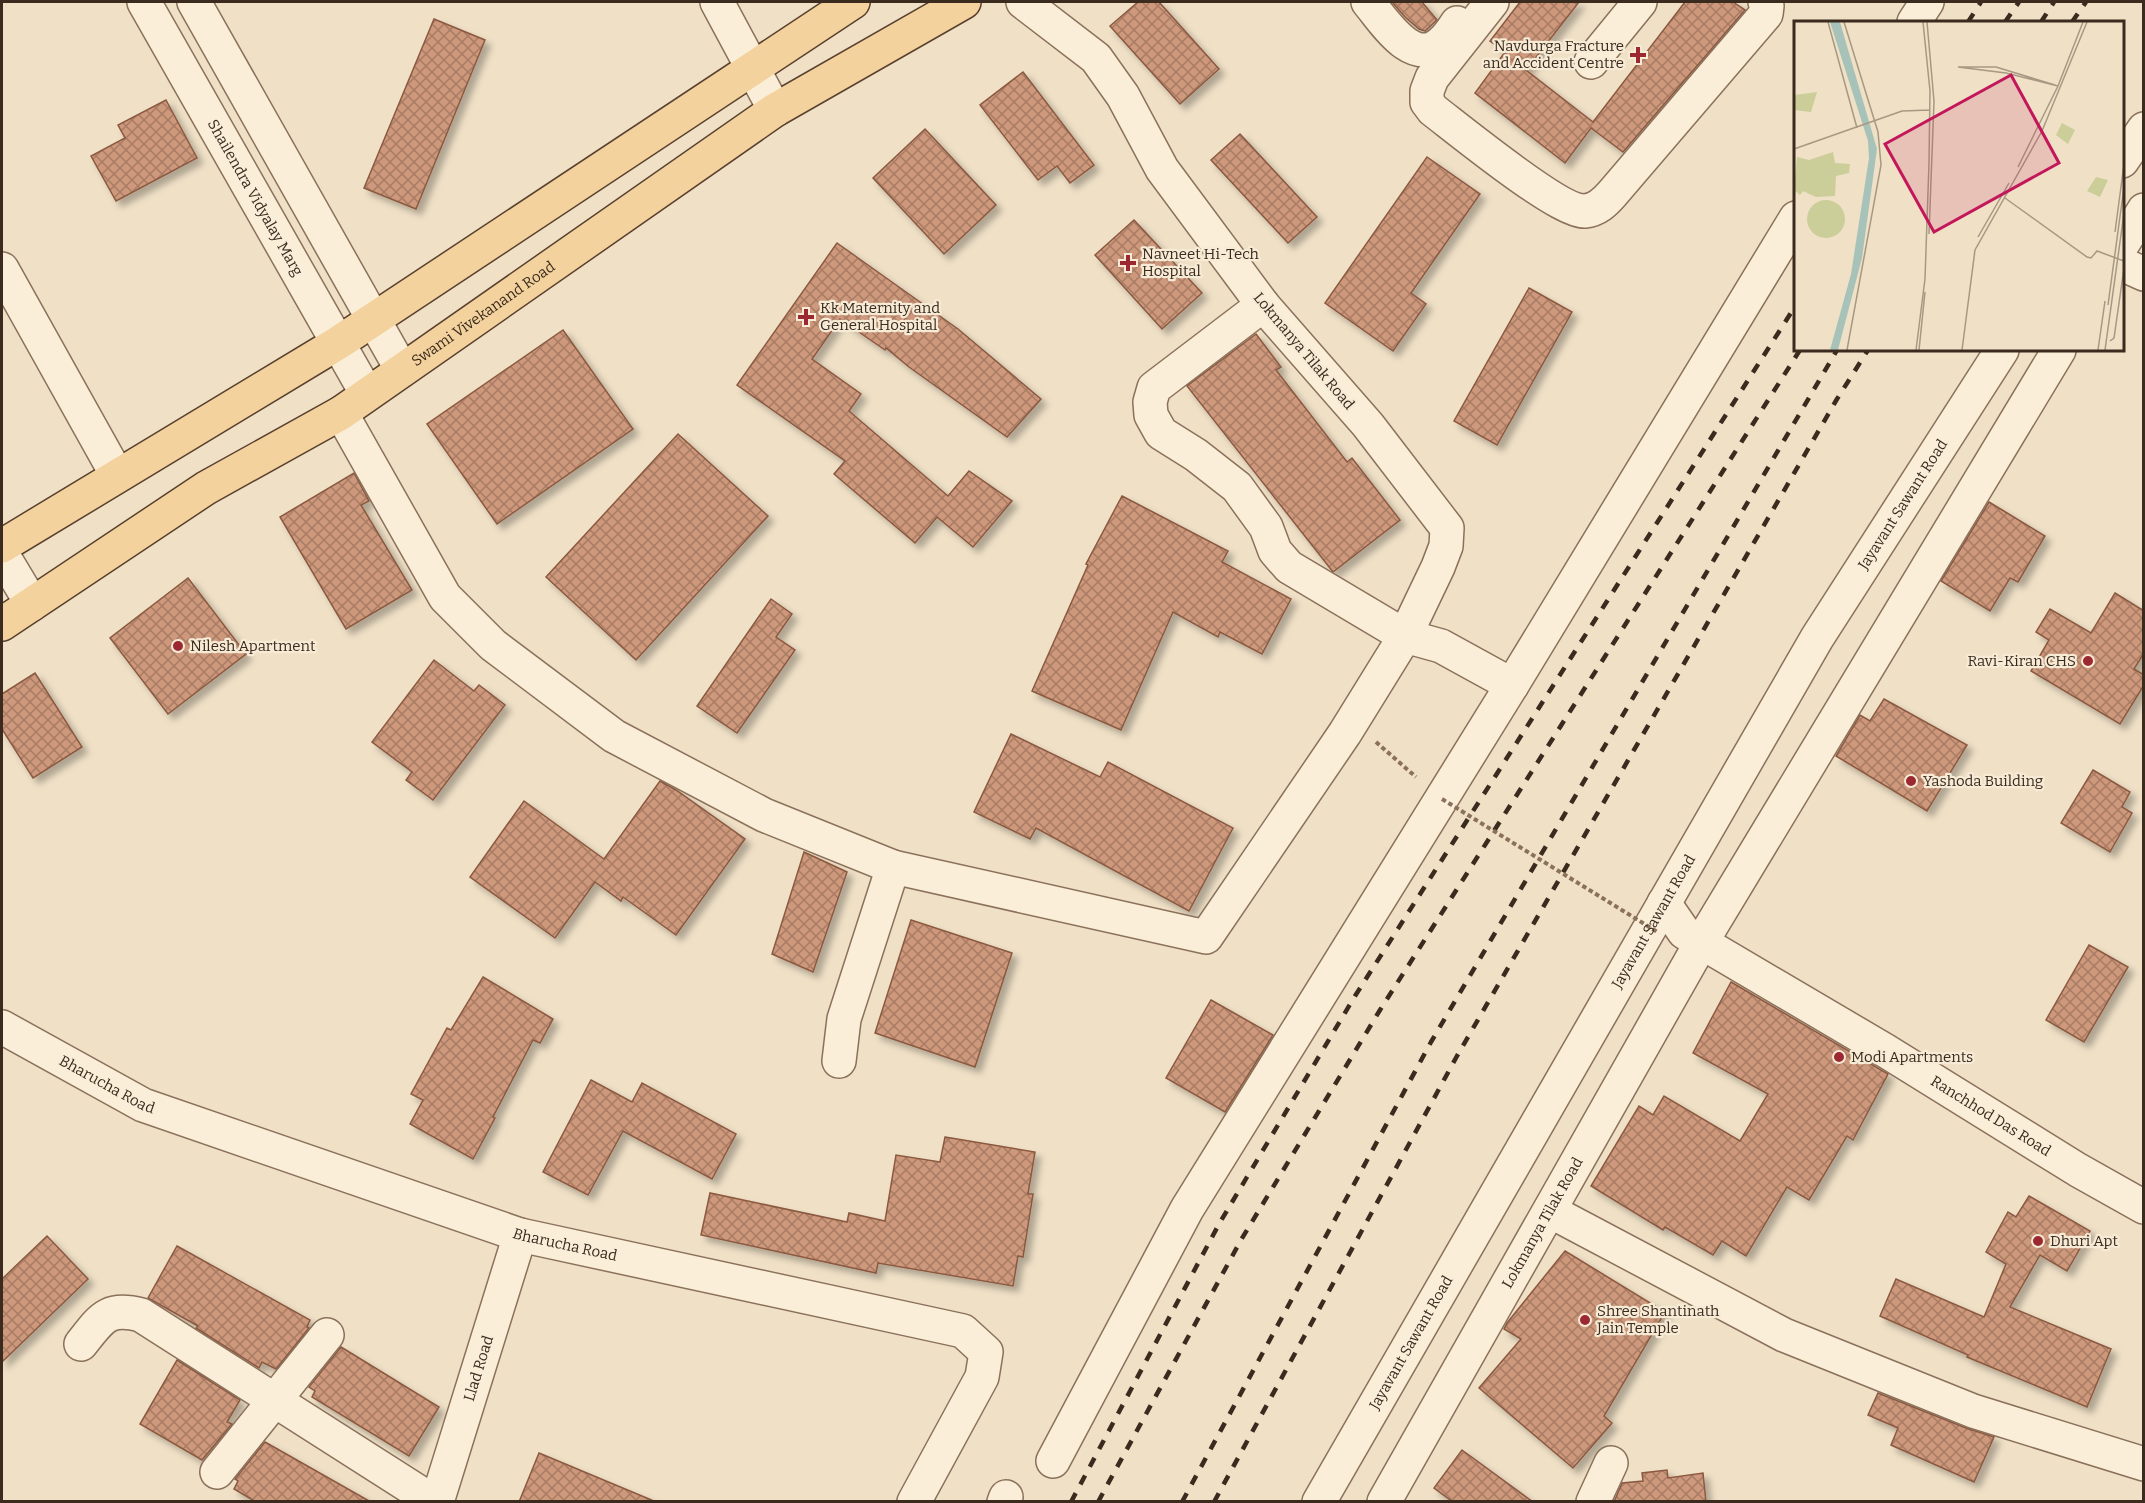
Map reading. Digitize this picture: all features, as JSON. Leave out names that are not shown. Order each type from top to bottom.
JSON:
[{"type":"main road","points":[[2,546],[338,343],[853,2]]},
{"type":"main road","name":"Swami Vivekanand Road","points":[[2,624],[206,488],[341,413],[775,110],[964,2]]},
{"type":"street","name":"Shailendra Vidyalay Marg","points":[[144,2],[367,394]]},
{"type":"street","points":[[194,2],[402,370]]},
{"type":"street","points":[[717,2],[754,67],[775,110]]},
{"type":"street","name":"Lokmanya Tilak Road","points":[[1023,2],[1096,58],[1123,96],[1162,169],[1263,305],[1368,425],[1447,528],[1446,546],[1438,567],[1405,636]]},
{"type":"street","points":[[1368,2],[1396,38],[1409,46],[1426,50],[1442,43],[1474,2]]},
{"type":"street","points":[[1492,2],[1432,78],[1426,102],[1433,110],[1531,184],[1564,205],[1585,211],[1602,205],[1612,194],[1766,14],[1765,2]]},
{"type":"street","points":[[1591,62],[1640,2]]},
{"type":"street","points":[[1915,21],[1927,2]]},
{"type":"street","points":[[2124,158],[2144,129]]},
{"type":"street","points":[[2124,242],[2144,210]]},
{"type":"street","points":[[1053,1461],[1186,1209],[1442,799],[1794,221]]},
{"type":"street","points":[[2124,265],[2144,274]]},
{"type":"street","points":[[2,269],[117,475]]},
{"type":"street","points":[[1263,305],[1154,388],[1150,402],[1151,416],[1161,433],[1196,455],[1237,487],[1266,527],[1275,551],[1288,567],[1405,636],[1441,646],[1512,685]]},
{"type":"street","name":"Jayavant Sawant Road","points":[[1319,1502],[1662,918],[1817,638],[2001,351]]},
{"type":"street","points":[[1701,943],[2058,351]]},
{"type":"street","points":[[341,413],[446,597],[493,645],[614,736],[764,815],[893,867],[1206,937],[1345,733],[1405,636]]},
{"type":"street","points":[[2,554],[32,604]]},
{"type":"street","points":[[839,1061],[844,1018],[893,867]]},
{"type":"street","name":"Ranchhod Das Road","points":[[1662,918],[1886,1051],[2078,1170],[2144,1207]]},
{"type":"street","name":"Lokmanya Tilak Road","points":[[1384,1502],[1701,943]]},
{"type":"street","name":"Bharucha Road","points":[[2,1027],[143,1105],[520,1235],[963,1331],[986,1352],[982,1377],[914,1502]]},
{"type":"street","points":[[1550,1211],[1784,1335],[1973,1411],[2144,1464]]},
{"type":"street","name":"Llad Road","points":[[430,1500],[520,1235]]},
{"type":"street","points":[[81,1344],[102,1317],[124,1310],[141,1315],[430,1500]]},
{"type":"street","points":[[217,1472],[327,1335]]},
{"type":"street","points":[[1593,1502],[1611,1463]]},
{"type":"path","points":[[1373,739],[1442,799],[1662,918]]},
{"type":"building","points":[[1138,2],[1159,2],[1219,69],[1180,104],[1110,26]]},
{"type":"building","points":[[1392,2],[1422,2],[1437,20],[1425,31],[1419,29]]},
{"type":"building","points":[[1520,2],[1579,2],[1526,70],[1593,122],[1685,2],[1733,2],[1745,10],[1623,152],[1591,128],[1565,163],[1475,93],[1505,52],[1490,41]]},
{"type":"building","points":[[434,19],[485,40],[416,209],[364,188]]},
{"type":"building","points":[[1023,72],[1094,165],[1070,183],[1057,166],[1038,180],[980,105]]},
{"type":"building","points":[[166,100],[197,158],[116,201],[91,156],[125,138],[118,125]]},
{"type":"building","points":[[925,129],[996,205],[944,254],[873,178]]},
{"type":"building","points":[[1240,134],[1317,217],[1288,243],[1211,160]]},
{"type":"building","points":[[1427,157],[1480,194],[1411,293],[1426,304],[1393,351],[1325,303]]},
{"type":"building","points":[[1134,220],[1202,293],[1162,329],[1095,255]]},
{"type":"building","points":[[837,243],[958,329],[1041,399],[1007,437],[886,348],[885,350],[840,319],[812,359],[861,394],[849,411],[948,496],[969,471],[1012,501],[973,547],[937,517],[915,543],[834,474],[845,461],[737,385]]},
{"type":"building","points":[[1529,288],[1572,312],[1497,445],[1454,421]]},
{"type":"building","points":[[563,330],[633,429],[497,524],[427,424]]},
{"type":"building","points":[[1256,334],[1281,367],[1276,370],[1347,462],[1352,458],[1400,520],[1333,572],[1187,386]]},
{"type":"building","points":[[678,434],[768,516],[636,660],[546,577]]},
{"type":"building","points":[[354,473],[369,501],[361,505],[412,590],[346,629],[280,517]]},
{"type":"building","points":[[1122,496],[1228,551],[1222,562],[1291,599],[1262,654],[1220,632],[1218,637],[1173,612],[1121,730],[1032,691],[1088,565],[1086,564]]},
{"type":"building","points":[[1989,502],[2045,536],[2018,582],[2010,578],[1990,611],[1941,581]]},
{"type":"building","name":"Nilesh Apartment","points":[[188,578],[246,654],[168,714],[110,638]]},
{"type":"building","name":"Ravi-Kiran CHS","points":[[2115,593],[2144,611],[2144,653],[2134,669],[2144,675],[2144,685],[2120,724],[2031,671],[2049,640],[2036,632],[2050,609],[2091,633]]},
{"type":"building","points":[[771,599],[792,614],[776,637],[795,650],[737,733],[697,706]]},
{"type":"building","points":[[434,660],[474,691],[479,685],[505,705],[433,800],[406,780],[412,772],[372,742]]},
{"type":"building","points":[[35,673],[82,747],[33,778],[2,729],[2,694]]},
{"type":"building","name":"Yashoda Building","points":[[1884,699],[1967,745],[1927,811],[1836,756],[1860,715],[1870,721]]},
{"type":"building","points":[[1011,734],[1100,777],[1108,762],[1233,828],[1189,911],[1036,828],[1030,839],[974,812]]},
{"type":"building","points":[[2093,770],[2130,792],[2122,807],[2132,813],[2110,852],[2061,823]]},
{"type":"building","points":[[660,781],[745,839],[676,935],[623,897],[621,901],[595,882],[555,938],[470,877],[524,801],[604,859]]},
{"type":"building","points":[[804,852],[847,872],[813,972],[772,954]]},
{"type":"building","points":[[911,920],[1012,953],[975,1067],[875,1033]]},
{"type":"building","points":[[2089,945],[2128,967],[2084,1042],[2046,1020]]},
{"type":"building","points":[[483,977],[553,1019],[540,1043],[533,1040],[473,1159],[410,1124],[423,1100],[411,1094],[447,1028],[451,1030]]},
{"type":"building","points":[[1731,982],[1888,1074],[1853,1140],[1847,1136],[1809,1200],[1787,1187],[1746,1256],[1722,1241],[1713,1255],[1665,1227],[1663,1230],[1591,1186],[1639,1106],[1653,1115],[1664,1096],[1740,1141],[1768,1094],[1693,1053]]},
{"type":"building","points":[[1211,1000],[1273,1035],[1225,1112],[1166,1078]]},
{"type":"building","points":[[591,1080],[632,1102],[642,1083],[736,1134],[712,1179],[623,1131],[588,1195],[543,1172]]},
{"type":"building","points":[[945,1137],[1035,1152],[1028,1194],[1033,1194],[1023,1257],[1018,1256],[1013,1286],[878,1263],[876,1273],[701,1235],[710,1193],[847,1222],[849,1213],[885,1221],[896,1155],[940,1162]]},
{"type":"building","points":[[2029,1196],[2090,1231],[2067,1271],[2040,1255],[2010,1307],[2111,1349],[2087,1407],[1967,1357],[1968,1355],[1880,1316],[1896,1279],[1984,1317],[2006,1264],[1986,1252],[2008,1212],[2016,1217]]},
{"type":"building","points":[[47,1236],[88,1279],[2,1362],[2,1279]]},
{"type":"building","points":[[177,1246],[310,1320],[307,1327],[309,1328],[276,1369],[262,1362],[259,1368],[196,1328],[198,1326],[148,1298]]},
{"type":"building","points":[[1565,1251],[1665,1312],[1604,1416],[1612,1423],[1573,1468],[1479,1388],[1521,1339],[1504,1329],[1507,1323]]},
{"type":"building","points":[[341,1347],[439,1407],[409,1456],[312,1397],[315,1391],[309,1387]]},
{"type":"building","points":[[177,1360],[240,1400],[227,1422],[232,1424],[202,1460],[140,1424]]},
{"type":"building","points":[[1878,1393],[1994,1437],[1974,1482],[1891,1445],[1898,1428],[1868,1415]]},
{"type":"building","points":[[265,1442],[371,1502],[256,1502],[234,1489],[238,1481],[235,1479]]},
{"type":"building","points":[[1462,1450],[1533,1502],[1453,1502],[1434,1488]]},
{"type":"building","points":[[539,1453],[654,1501],[654,1502],[519,1502]]},
{"type":"building","points":[[1667,1470],[1668,1478],[1703,1473],[1706,1502],[1614,1502],[1622,1483],[1643,1481],[1642,1473]]},
{"type":"railway","points":[[1969,21],[1981,2]]},
{"type":"railway","points":[[2006,21],[2019,2]]},
{"type":"railway","points":[[2042,21],[2054,2]]},
{"type":"railway","points":[[2073,21],[2086,2]]},
{"type":"railway","points":[[1071,1502],[1219,1224],[1355,996],[1794,308]]},
{"type":"railway","points":[[1098,1502],[1241,1240],[1380,1010],[1799,351]]},
{"type":"railway","points":[[1182,1502],[1431,1042],[1836,351]]},
{"type":"railway","points":[[1214,1502],[1457,1056],[1837,399],[1867,351]]},
{"type":"place","name":"Navdurga Fracture and Accident Centre","points":[[1638,55]]},
{"type":"place","name":"Navneet Hi-Tech Hospital","points":[[1128,263]]},
{"type":"place","name":"Kk Maternity and General Hospital","points":[[806,317]]},
{"type":"place","name":"Nilesh Apartment","points":[[178,646]]},
{"type":"place","name":"Ravi-Kiran CHS","points":[[2088,661]]},
{"type":"place","name":"Yashoda Building","points":[[1911,781]]},
{"type":"place","name":"Modi Apartments","points":[[1839,1057]]},
{"type":"place","name":"Dhuri Apt","points":[[2038,1241]]},
{"type":"place","name":"Shree Shantinath Jain Temple","points":[[1585,1320]]}]
